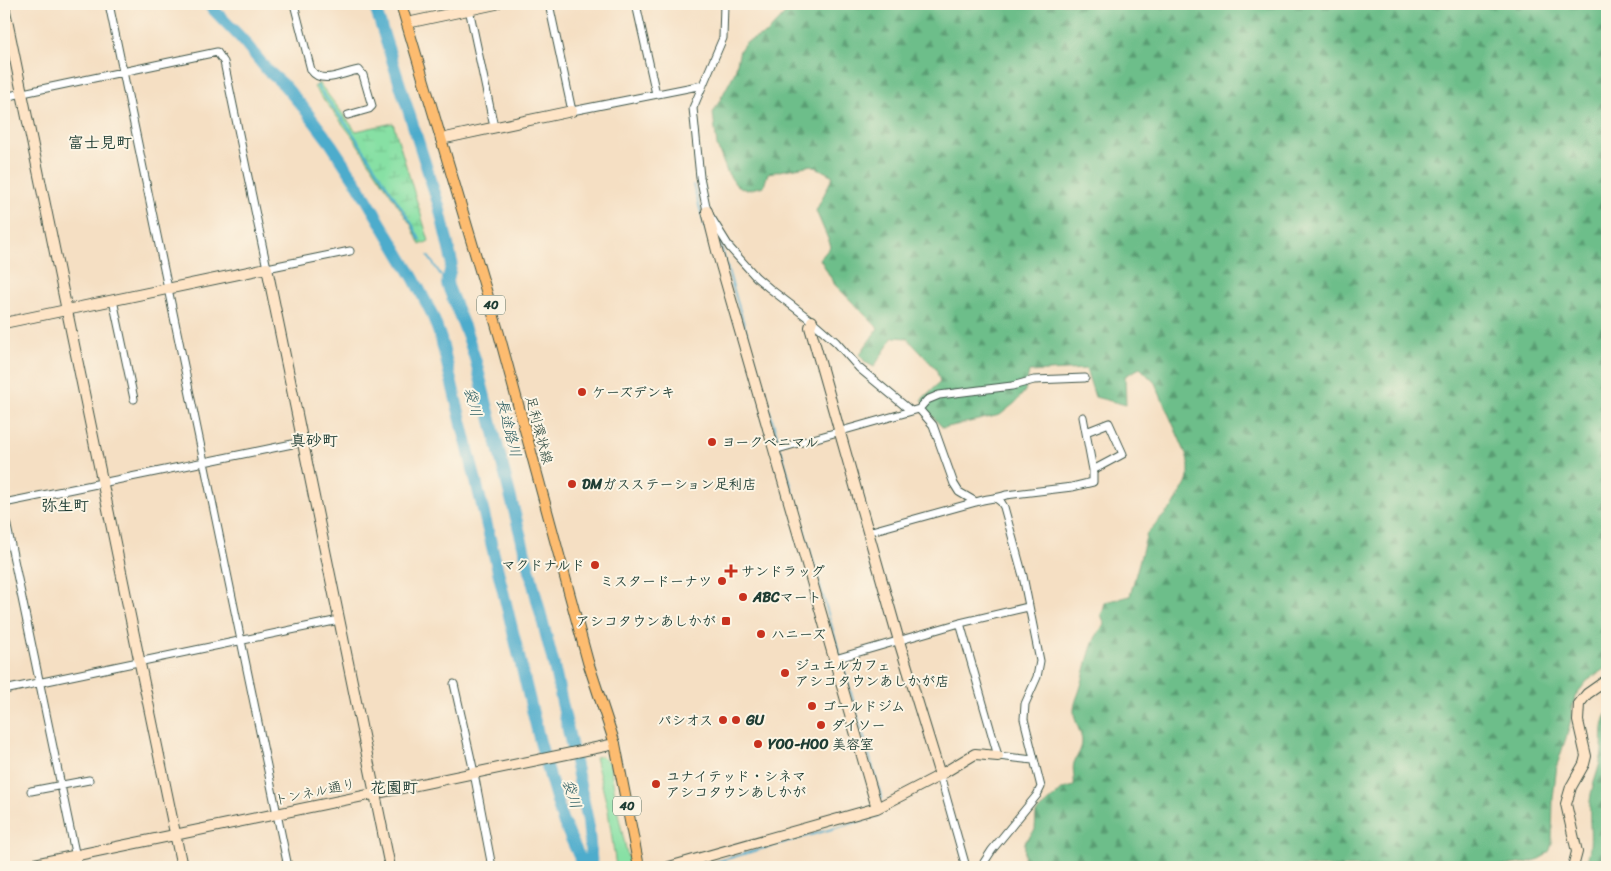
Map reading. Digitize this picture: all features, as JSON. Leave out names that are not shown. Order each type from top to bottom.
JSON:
[{"type":"main road","name":"足利環状線","points":[[401,4],[499,334],[588,662],[615,744],[639,867]]},
{"type":"street","points":[[110,4],[288,867]]},
{"type":"street","points":[[294,4],[311,70],[315,76],[328,78],[359,70],[363,75],[372,106],[369,110],[348,115]]},
{"type":"street","points":[[407,23],[468,7],[496,4]]},
{"type":"street","points":[[549,4],[572,111]]},
{"type":"street","points":[[636,4],[656,94]]},
{"type":"street","points":[[724,4],[723,38],[693,108],[700,177],[717,251],[877,808]]},
{"type":"street","points":[[4,6],[182,867]]},
{"type":"street","points":[[468,7],[494,127]]},
{"type":"street","points":[[4,97],[217,52],[224,62],[390,867]]},
{"type":"street","points":[[441,140],[494,127],[703,85]]},
{"type":"street","points":[[707,210],[730,248],[756,277],[812,321],[836,342],[859,368],[911,411]]},
{"type":"street","points":[[4,322],[350,251]]},
{"type":"street","points":[[114,300],[134,399]]},
{"type":"street","points":[[812,321],[810,326],[839,431],[966,867]]},
{"type":"street","points":[[774,450],[919,409],[927,400],[939,394],[1012,386],[1034,380],[1085,378]]},
{"type":"street","points":[[919,409],[933,425],[954,484],[959,492],[976,502]]},
{"type":"street","points":[[997,499],[1006,495],[1090,483],[1093,480],[1093,470],[1083,417]]},
{"type":"street","points":[[1086,432],[1109,424],[1123,454],[1093,470]]},
{"type":"street","points":[[4,503],[302,442]]},
{"type":"street","points":[[868,532],[987,498],[997,499],[1002,502],[1023,576],[1040,664],[1037,677],[1027,700],[1024,712],[1024,726],[1041,787],[1038,794],[992,850],[981,867]]},
{"type":"street","points":[[4,512],[78,867]]},
{"type":"street","points":[[835,659],[960,623],[1028,607]]},
{"type":"street","points":[[4,690],[339,620]]},
{"type":"street","points":[[960,623],[998,756]]},
{"type":"street","points":[[1573,867],[1577,852],[1566,804],[1571,787],[1584,764],[1586,756],[1578,721],[1579,704],[1587,694],[1607,680]]},
{"type":"street","points":[[454,684],[492,867]]},
{"type":"street","name":"トンネル通り","points":[[20,867],[615,744]]},
{"type":"street","points":[[669,867],[877,808],[940,775],[975,754],[1033,760]]},
{"type":"street","points":[[31,791],[89,780]]},
{"type":"green space","points":[[794,4],[1607,4],[1607,667],[1587,681],[1575,696],[1569,729],[1557,765],[1553,798],[1552,843],[1546,855],[1526,863],[1495,867],[1042,867],[1024,862],[1025,842],[1035,830],[1036,813],[1063,789],[1074,786],[1073,765],[1082,744],[1074,715],[1075,705],[1092,646],[1100,630],[1105,625],[1101,614],[1105,602],[1130,596],[1147,533],[1174,505],[1186,483],[1189,465],[1155,383],[1140,368],[1125,376],[1126,405],[1095,397],[1086,369],[1029,372],[1025,391],[1015,403],[1000,415],[943,428],[929,413],[922,399],[940,382],[936,369],[907,338],[893,337],[874,367],[865,362],[860,354],[878,328],[835,285],[820,259],[831,246],[816,211],[833,176],[812,165],[768,173],[764,186],[747,190],[736,185],[727,172],[717,146],[713,113],[735,72],[740,50],[745,43],[767,33]]},
{"type":"green space","points":[[319,83],[356,131],[393,123],[429,241],[420,245],[411,225],[352,136],[314,87]]},
{"type":"green space","points":[[1607,714],[1607,867],[1584,867],[1590,843],[1591,796],[1601,758],[1603,728]]},
{"type":"green space","points":[[602,756],[610,764],[630,867],[616,867],[608,810],[595,757]]},
{"type":"waterway","name":"袋川","points":[[208,4],[242,39],[267,70],[283,84],[331,144],[358,185],[414,279],[432,314],[441,339],[540,742],[562,819],[584,867]]},
{"type":"waterway","name":"長途路川","points":[[374,4],[439,206],[452,262],[447,284],[476,362],[554,666],[588,821],[592,867]]},
{"type":"waterway","points":[[317,86],[352,132],[412,224],[420,240]]},
{"type":"waterway","points":[[693,185],[707,233]]},
{"type":"waterway","points":[[719,240],[780,446]]},
{"type":"waterway","points":[[428,256],[447,284]]},
{"type":"waterway","points":[[781,450],[840,655]]},
{"type":"waterway","points":[[841,659],[882,799]]},
{"type":"waterway","points":[[698,867],[878,816]]},
{"type":"place","name":"ケーズデンキ","points":[[582,392]]},
{"type":"place","name":"ヨークベニマル","points":[[712,442]]},
{"type":"place","name":"DMガスステーション足利店","points":[[572,484]]},
{"type":"place","name":"マクドナルド","points":[[595,565]]},
{"type":"place","name":"サンドラッグ","points":[[731,571]]},
{"type":"place","name":"ミスタードーナツ","points":[[722,581]]},
{"type":"place","name":"ABCマート","points":[[743,597]]},
{"type":"place","name":"アシコタウンあしかが","points":[[726,621]]},
{"type":"place","name":"ハニーズ","points":[[761,634]]},
{"type":"place","name":"ジュエルカフェ アシコタウンあしかが店","points":[[785,673]]},
{"type":"place","name":"ゴールドジム","points":[[812,706]]},
{"type":"place","name":"パシオス","points":[[723,720]]},
{"type":"place","name":"GU","points":[[736,720]]},
{"type":"place","name":"ダイソー","points":[[821,725]]},
{"type":"place","name":"YOO-HOO 美容室","points":[[758,744]]},
{"type":"place","name":"ユナイテッド・シネマ アシコタウンあしかが","points":[[656,784]]},
{"type":"district","name":"富士見町","points":[[100,142]]},
{"type":"district","name":"真砂町","points":[[314,440]]},
{"type":"district","name":"弥生町","points":[[65,505]]},
{"type":"district","name":"花園町","points":[[394,787]]}]
